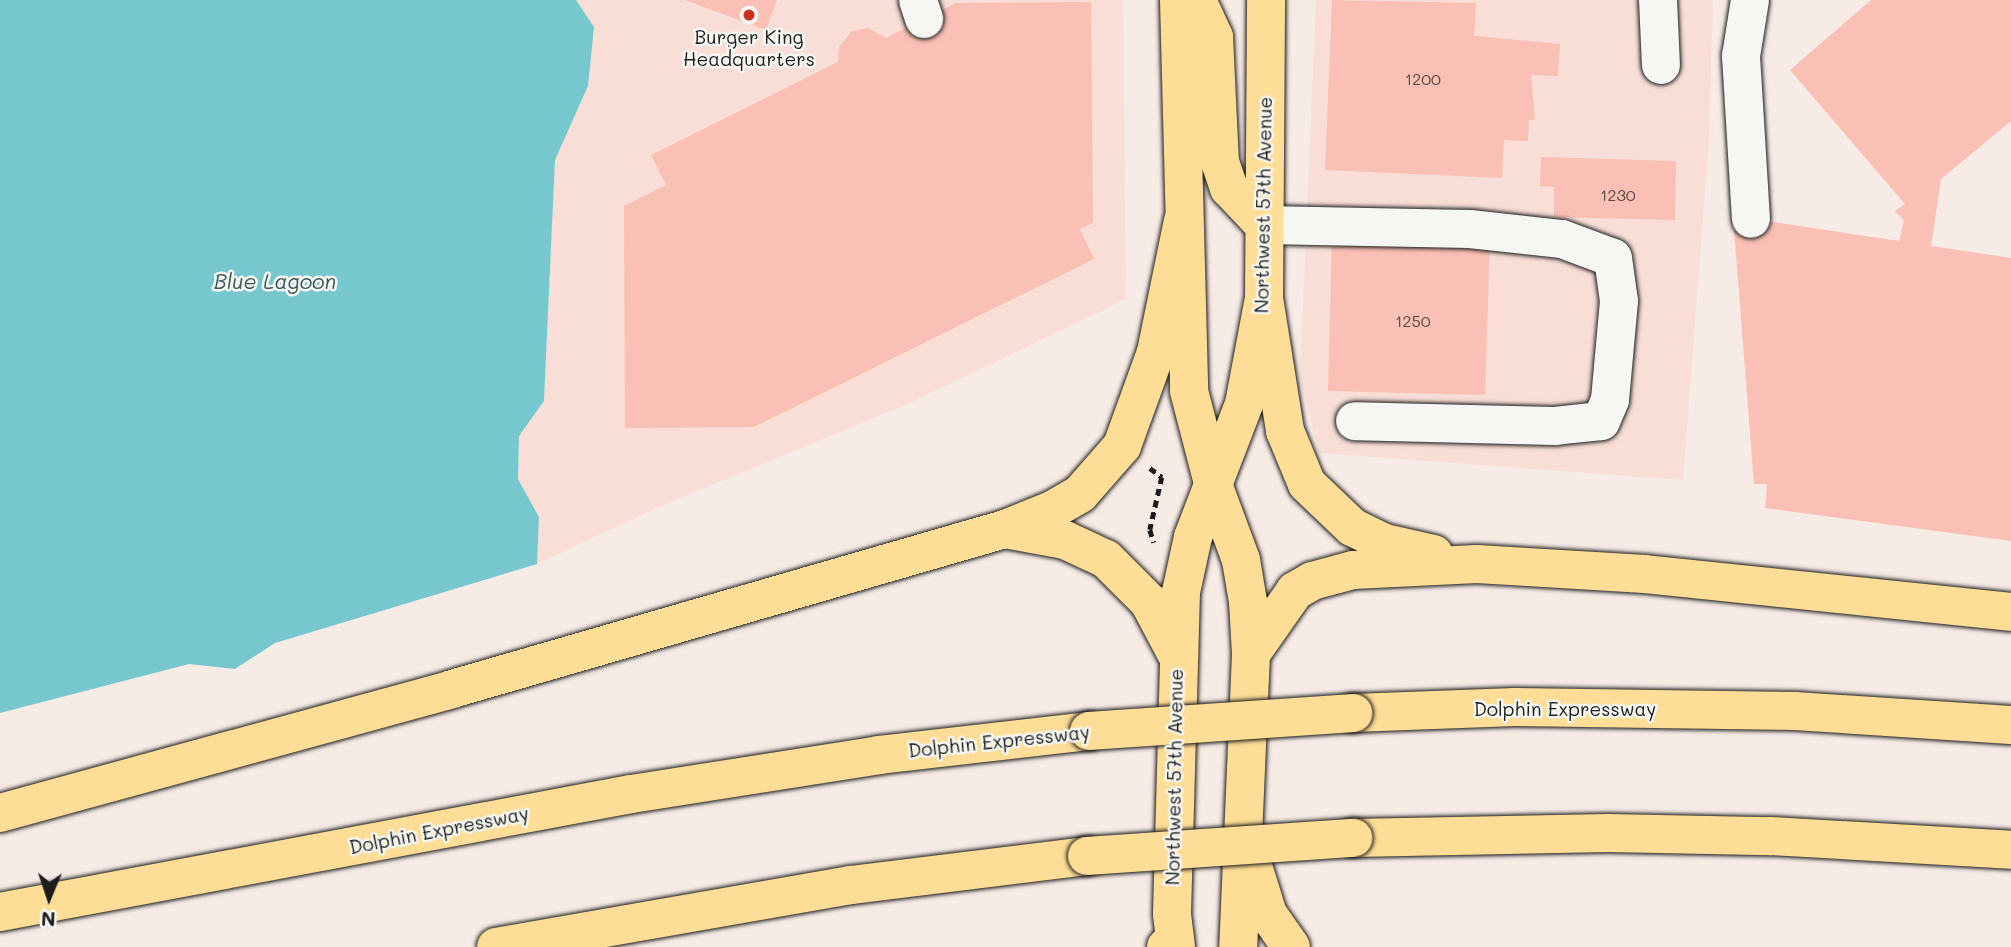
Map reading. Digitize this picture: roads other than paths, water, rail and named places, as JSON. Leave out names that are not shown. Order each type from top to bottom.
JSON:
[{"type":"main road","points":[[1180,0],[1189,391],[1214,487],[1241,560],[1251,654],[1238,947]]},
{"type":"main road","points":[[1197,0],[1214,37],[1220,162],[1229,187],[1264,225]]},
{"type":"main road","name":"Northwest 57th Avenue","points":[[1172,944],[1176,653],[1185,567],[1244,404],[1265,298],[1266,0]]},
{"type":"main road","points":[[0,813],[1005,529],[1080,494],[1122,446],[1156,352],[1183,221]]},
{"type":"main road","points":[[1265,298],[1284,431],[1307,484],[1352,527],[1385,543],[1477,564]]},
{"type":"main road","points":[[1005,529],[1065,540],[1106,559],[1149,602],[1176,653]]},
{"type":"main road","points":[[1251,654],[1295,591],[1312,580],[1353,570],[1477,564],[1644,575],[2011,612]]},
{"type":"main road","name":"Dolphin Expressway","points":[[0,912],[631,794],[879,755],[1089,731],[1353,713],[1515,707],[1795,711],[2011,725]]},
{"type":"main road","points":[[496,947],[851,885],[1087,856],[1353,838],[1608,832],[1771,836],[2011,850]]},
{"type":"main road","points":[[1244,837],[1268,914],[1291,947]]},
{"type":"lane","points":[[1658,0],[1661,65]]},
{"type":"lane","points":[[1750,0],[1741,56],[1751,219]]},
{"type":"lane","points":[[1264,225],[1470,229],[1562,239],[1613,258],[1619,301],[1610,400],[1601,421],[1555,426],[1355,421]]},
{"type":"water","name":"Blue Lagoon","points":[[0,0],[576,0],[594,27],[588,86],[555,160],[544,401],[519,436],[518,479],[539,517],[537,564],[275,643],[235,669],[189,664],[0,713]]},
{"type":"place","name":"Burger King Headquarters","points":[[749,15]]}]
